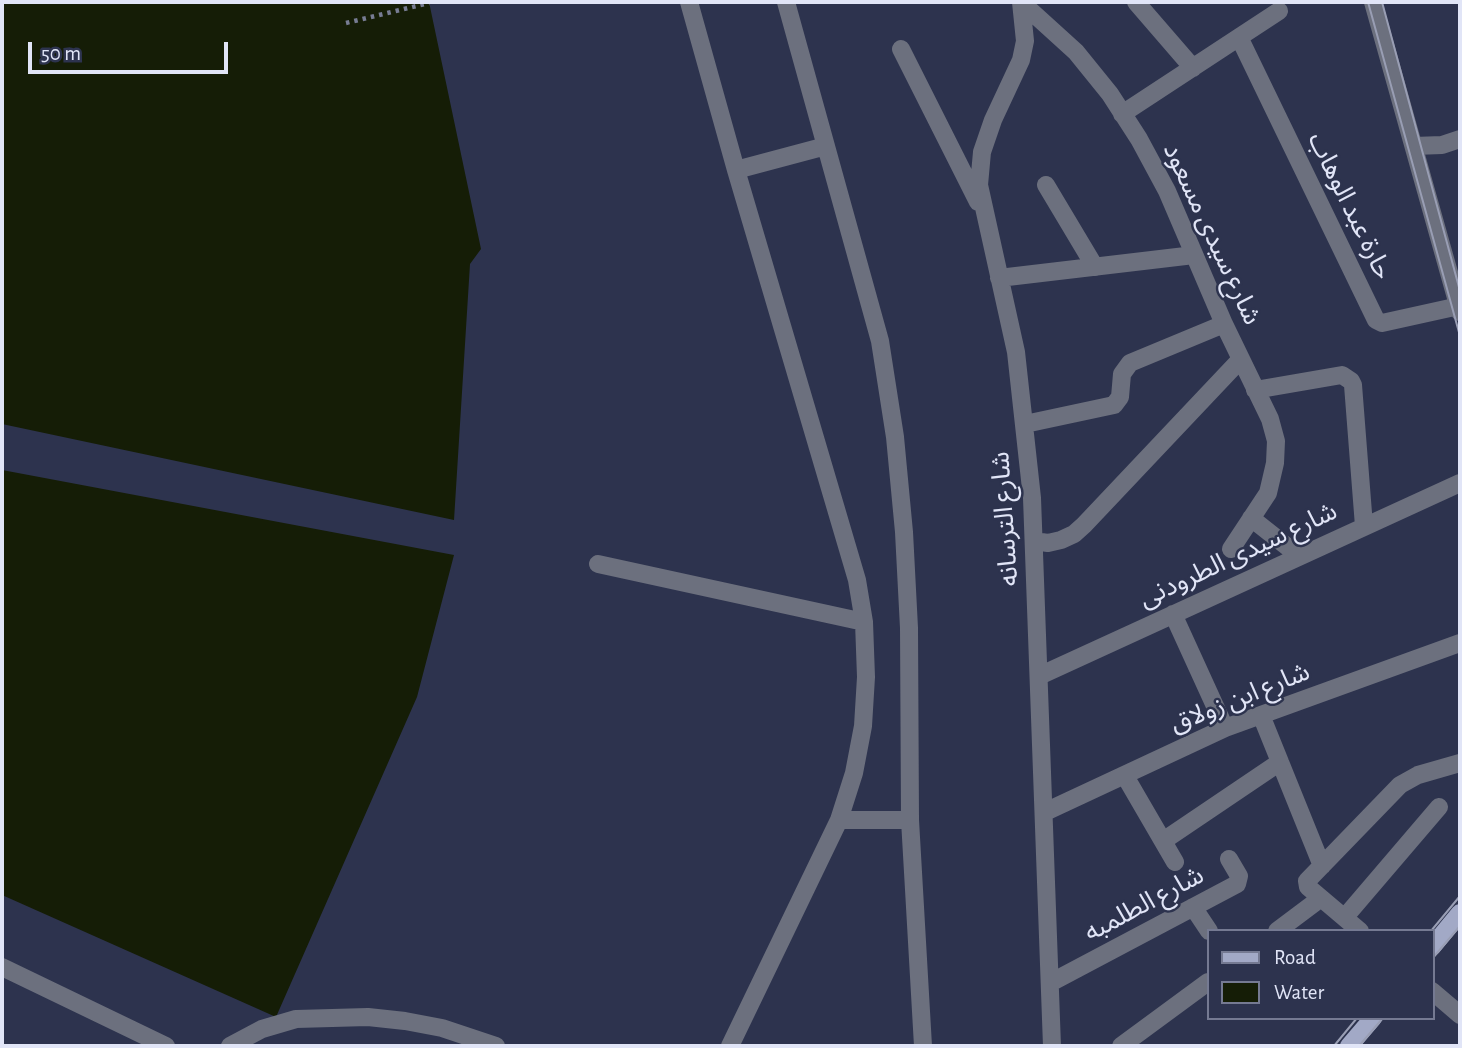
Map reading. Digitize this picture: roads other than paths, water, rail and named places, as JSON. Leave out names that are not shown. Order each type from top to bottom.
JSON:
[{"type":"main road","points":[[1434,945],[1460,913]]},
{"type":"main road","points":[[1349,1046],[1371,1020]]},
{"type":"street","points":[[689,2],[857,580],[864,622],[866,677],[863,726],[854,774],[839,820],[730,1046]]},
{"type":"street","points":[[786,2],[880,341],[895,437],[909,628],[911,820],[923,1046]]},
{"type":"street","name":"شارع سيدى مسعود","points":[[1021,2],[1076,52],[1122,114],[1167,191],[1240,360],[1270,419],[1276,441],[1275,463],[1268,493],[1231,549]]},
{"type":"street","name":"شارع الترسانه","points":[[1021,2],[1025,41],[1021,60],[993,120],[982,152],[979,185],[1016,352],[1034,541],[1052,1046]]},
{"type":"street","points":[[1136,2],[1192,68]]},
{"type":"street","points":[[1373,2],[1456,283],[1459,309]]},
{"type":"street","points":[[1122,114],[1279,11]]},
{"type":"street","name":"حارة عبد الوهاب","points":[[1239,37],[1376,320],[1382,323],[1459,309]]},
{"type":"street","points":[[901,49],[986,218]]},
{"type":"street","points":[[1414,146],[1441,145],[1460,138]]},
{"type":"street","points":[[736,170],[826,146]]},
{"type":"street","points":[[1046,185],[1095,267]]},
{"type":"street","points":[[999,278],[1194,254]]},
{"type":"street","points":[[1024,424],[1114,405],[1120,397],[1122,374],[1130,363],[1224,324]]},
{"type":"street","points":[[1034,541],[1061,540],[1074,534],[1240,360]]},
{"type":"street","points":[[1255,390],[1342,375],[1351,381],[1364,526]]},
{"type":"street","name":"شارع سيدى الطرودنى","points":[[1039,676],[1460,483]]},
{"type":"street","points":[[1251,518],[1299,556]]},
{"type":"street","points":[[598,564],[864,622]]},
{"type":"street","points":[[1173,614],[1225,727]]},
{"type":"street","name":"شارع ابن زولاق","points":[[1045,813],[1225,727],[1460,643]]},
{"type":"street","points":[[1261,715],[1322,866]]},
{"type":"street","points":[[1163,841],[1280,762]]},
{"type":"street","points":[[1358,929],[1307,883],[1400,785],[1418,775],[1460,763]]},
{"type":"street","points":[[1125,776],[1175,862]]},
{"type":"street","points":[[1345,918],[1439,807]]},
{"type":"street","points":[[839,820],[911,820]]},
{"type":"street","name":"شارع الطلمبه","points":[[1050,983],[1238,883],[1239,876],[1229,859]]},
{"type":"street","points":[[1280,929],[1321,898]]},
{"type":"street","points":[[1193,908],[1208,929]]},
{"type":"street","points":[[2,967],[166,1046]]},
{"type":"street","points":[[1121,1046],[1206,983]]},
{"type":"street","points":[[1434,993],[1460,1015]]},
{"type":"street","points":[[230,1046],[262,1029],[296,1018],[368,1017],[442,1028],[496,1046]]},
{"type":"water","points":[[2,2],[429,2],[481,249],[470,264],[454,520],[2,424]]},
{"type":"water","points":[[2,470],[454,555],[417,697],[276,1017],[2,895]]},
{"type":"tram line","points":[[1368,2],[1460,336]]},
{"type":"tram line","points":[[1382,2],[1460,291]]},
{"type":"tram line","points":[[1433,929],[1460,896]]},
{"type":"tram line","points":[[1434,957],[1460,926]]},
{"type":"tram line","points":[[1334,1046],[1355,1020]]},
{"type":"tram line","points":[[1359,1046],[1381,1020]]}]
